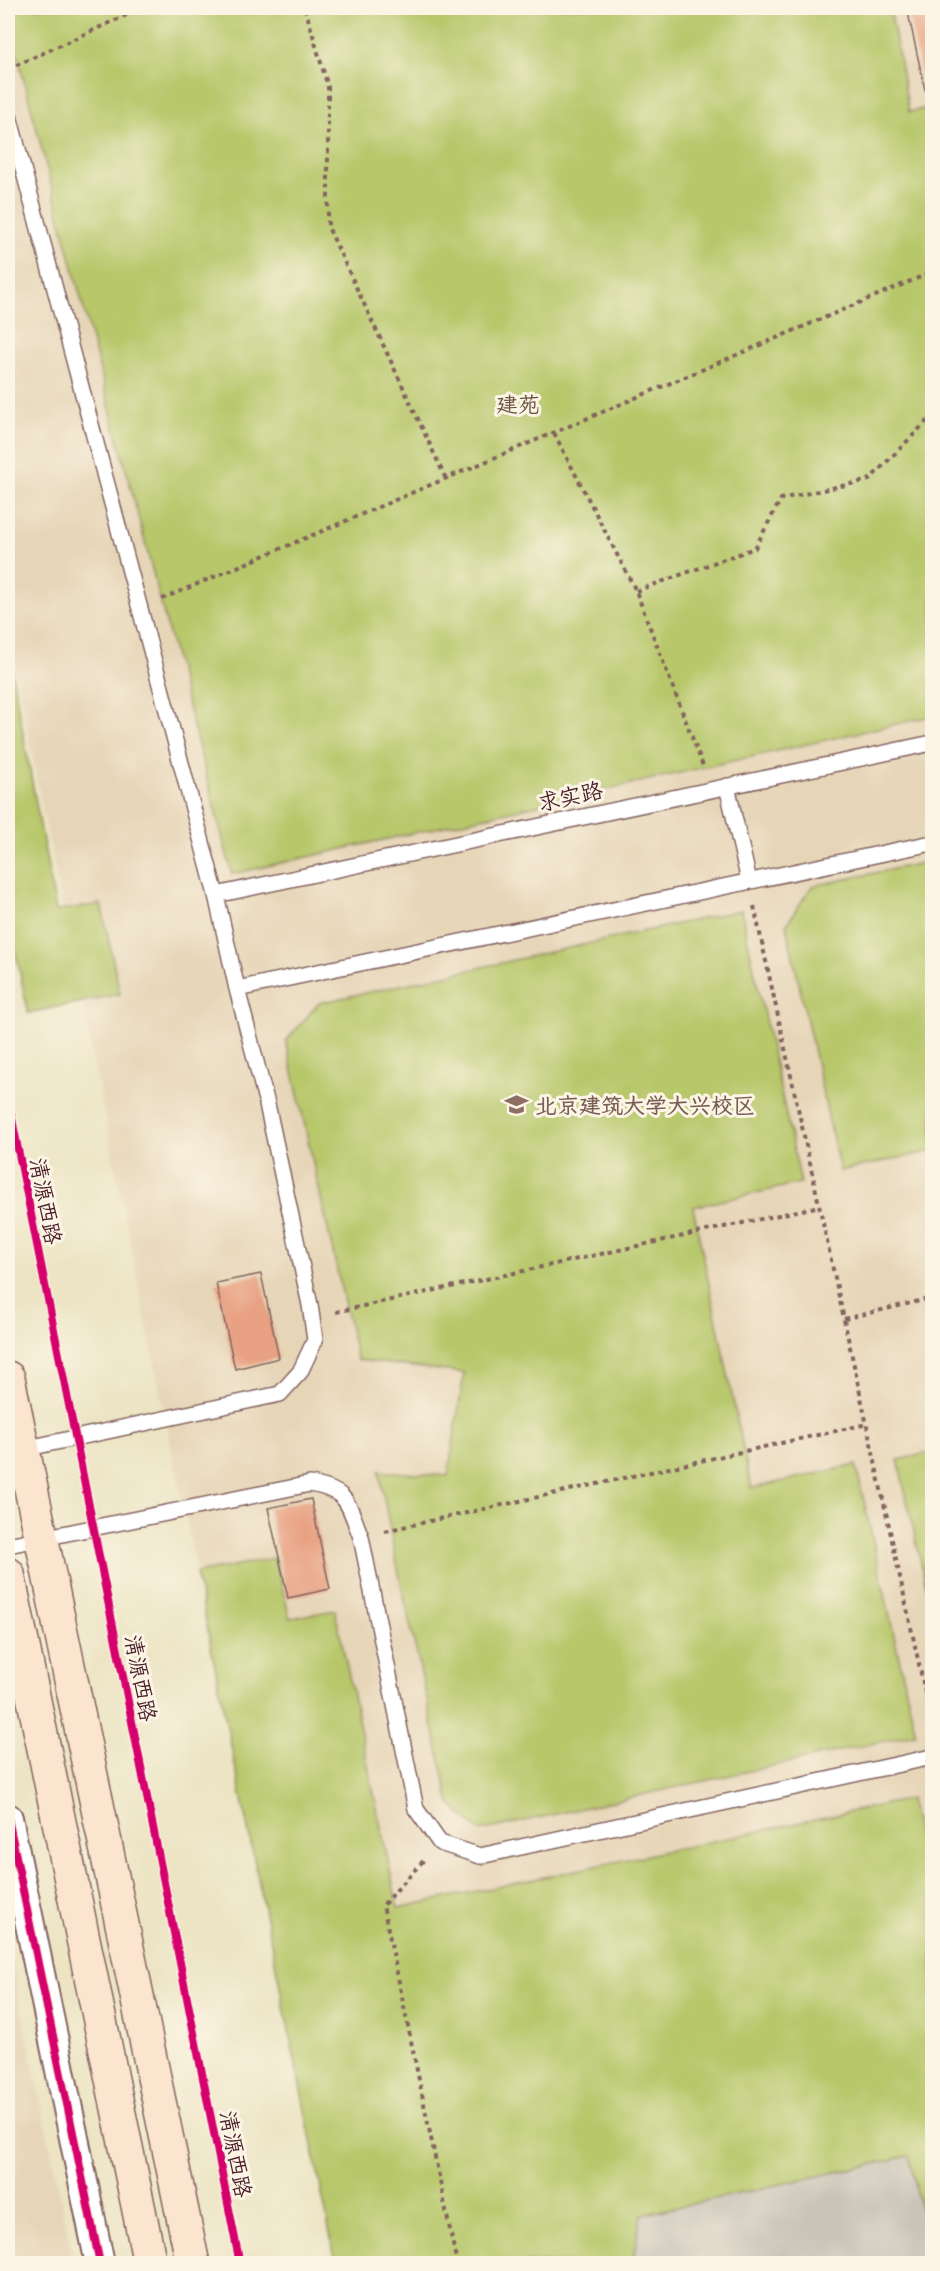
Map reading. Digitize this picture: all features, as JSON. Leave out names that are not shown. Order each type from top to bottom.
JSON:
[{"type":"main road","points":[[8,1378],[15,1451],[42,1538],[193,2264]]},
{"type":"main road","points":[[8,1574],[150,2264]]},
{"type":"street","points":[[8,1818],[100,2264]]},
{"type":"lane","points":[[8,112],[216,895],[237,989],[267,1104],[315,1340],[300,1372],[280,1394],[15,1451]]},
{"type":"lane","name":"求实路","points":[[216,895],[933,743]]},
{"type":"lane","points":[[720,788],[749,881]]},
{"type":"lane","points":[[237,989],[933,843]]},
{"type":"lane","points":[[8,1545],[310,1484],[333,1488],[348,1502],[361,1537],[416,1809],[440,1843],[480,1856],[933,1757]]},
{"type":"path","points":[[8,69],[142,8]]},
{"type":"path","points":[[305,8],[328,87],[328,227],[446,479]]},
{"type":"path","points":[[140,609],[933,272]]},
{"type":"path","points":[[636,591],[755,548],[781,499],[869,480],[930,418],[933,412]]},
{"type":"path","points":[[554,433],[636,591],[720,788]]},
{"type":"path","points":[[749,881],[933,1724]]},
{"type":"path","points":[[312,1317],[820,1206]]},
{"type":"path","points":[[844,1319],[933,1298]]},
{"type":"path","points":[[361,1537],[867,1424]]},
{"type":"path","points":[[440,1843],[383,1905],[457,2264]]},
{"type":"shaded area","name":"北京建筑大学大兴校区","points":[[8,8],[932,8],[932,2263],[336,2263],[8,637]]},
{"type":"shaded area","points":[[8,1942],[74,2263],[8,2263]]},
{"type":"shaded area","points":[[910,2156],[932,2264],[632,2264],[641,2215]]},
{"type":"green space","name":"建苑","points":[[8,8],[890,8],[909,112],[932,107],[932,716],[232,874],[8,20]]},
{"type":"green space","points":[[8,652],[56,911],[101,904],[120,994],[28,1013],[8,913]]},
{"type":"green space","points":[[932,861],[932,1151],[840,1171],[786,925],[812,886]]},
{"type":"green space","points":[[741,910],[801,1183],[693,1207],[748,1472],[752,1488],[856,1465],[916,1734],[480,1831],[450,1804],[394,1551],[379,1471],[448,1476],[464,1373],[357,1360],[286,1041],[319,1003]]},
{"type":"green space","points":[[932,1452],[932,1612],[898,1460]]},
{"type":"green space","points":[[275,1558],[290,1618],[335,1610],[398,1908],[910,1799],[932,1899],[932,2261],[909,2156],[641,2215],[632,2263],[336,2263],[196,1573]]},
{"type":"building","points":[[907,8],[932,8],[932,89],[925,90]]},
{"type":"building","points":[[261,1274],[279,1358],[235,1369],[216,1283]]},
{"type":"building","points":[[311,1499],[330,1589],[288,1598],[268,1508]]},
{"type":"cycle path","name":"清源西路","points":[[8,1099],[240,2264]]},
{"type":"cycle path","points":[[8,1818],[100,2264]]},
{"type":"place","name":"北京建筑大学大兴校区","points":[[517,1105]]}]
